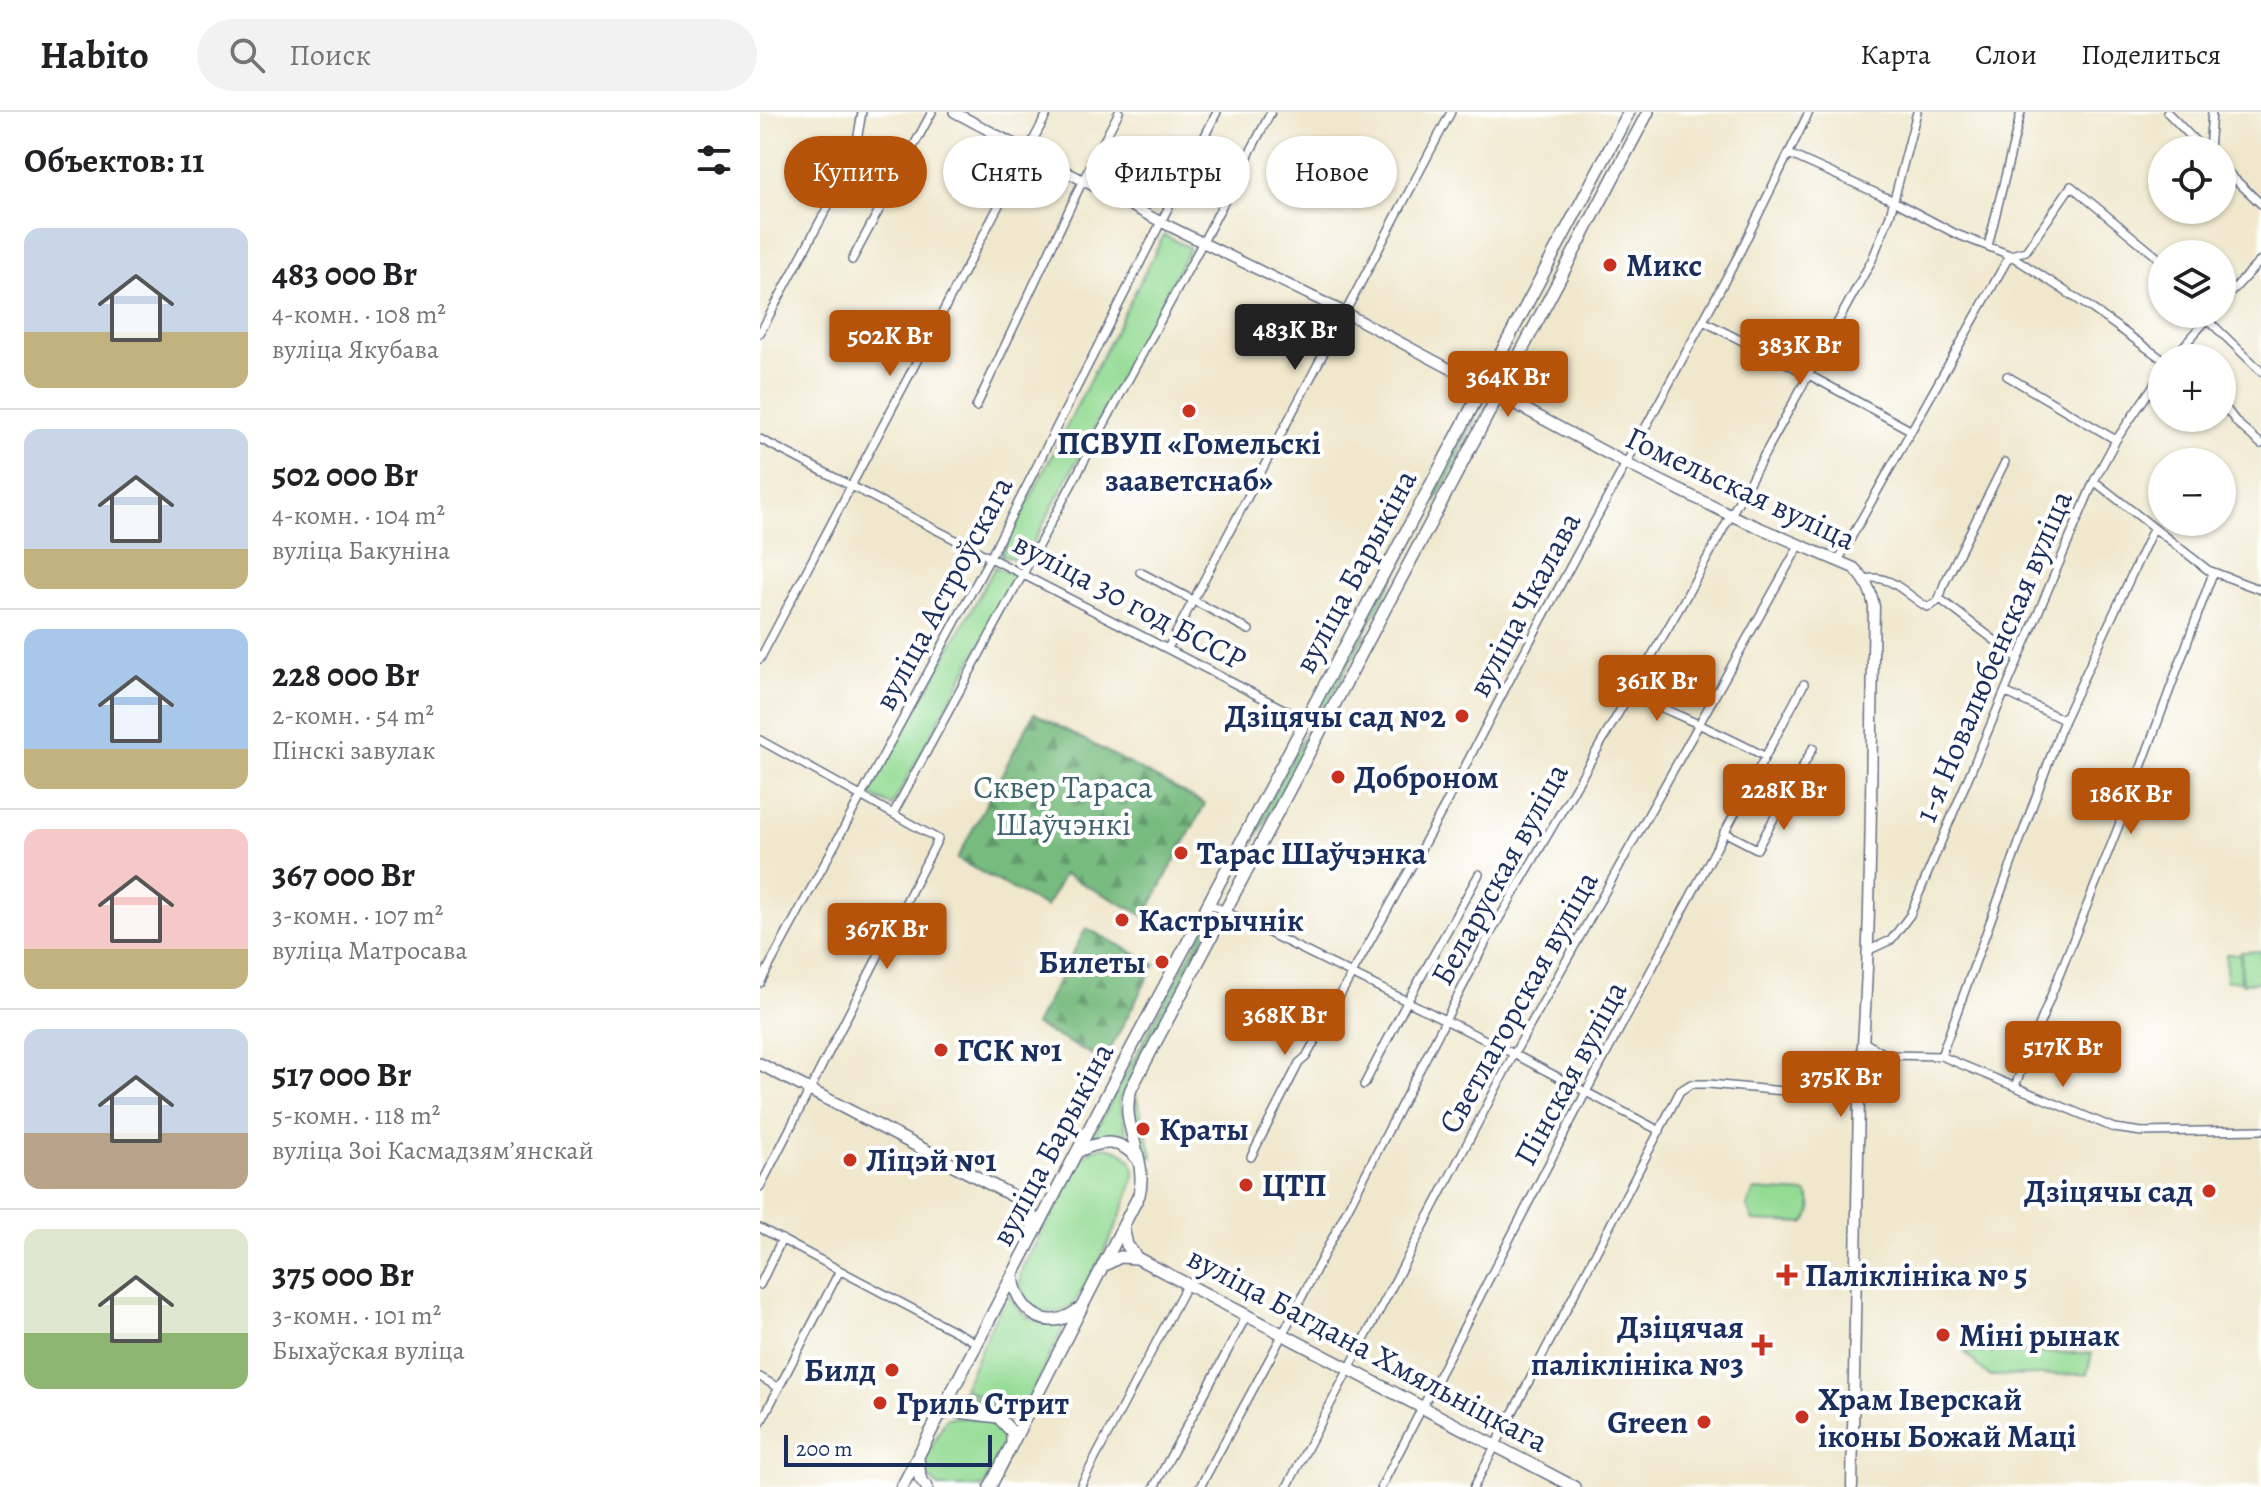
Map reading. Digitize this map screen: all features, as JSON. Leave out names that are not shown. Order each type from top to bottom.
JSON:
[{"type":"main road","name":"вуліца Барыкіна","points":[[902,1487],[940,1415],[973,1340],[995,1309],[1629,112]]},
{"type":"main road","name":"вуліца Барыкіна","points":[[994,1484],[1139,1195],[1143,1175],[1127,1097],[1648,112]]},
{"type":"main road","name":"Гомельская вуліца","points":[[1482,386],[1732,516],[1854,568],[1865,580]]},
{"type":"main road","points":[[1852,1487],[1859,1098],[1867,951],[1874,607],[1865,580]]},
{"type":"main road","points":[[760,1064],[1028,1204],[1043,1201],[1059,1189]]},
{"type":"main road","points":[[1078,1151],[1111,1142],[1128,1150],[1141,1165]]},
{"type":"main road","points":[[1028,1204],[1033,1220],[1031,1241]]},
{"type":"main road","points":[[1123,1227],[1127,1245],[1137,1258]]},
{"type":"main road","points":[[1102,1267],[1120,1257],[1137,1258]]},
{"type":"main road","name":"вуліца Багдана Хмяльніцкага","points":[[1137,1258],[1574,1487]]},
{"type":"main road","points":[[1013,1274],[1018,1299],[1040,1317],[1066,1318],[1084,1305]]},
{"type":"main road","points":[[940,1415],[951,1411],[998,1417],[1012,1432],[1011,1447]]},
{"type":"main road","points":[[918,1456],[920,1478],[927,1487]]},
{"type":"street","points":[[760,333],[854,158],[862,112]]},
{"type":"street","points":[[852,260],[932,112]]},
{"type":"street","name":"Гомельская вуліца","points":[[954,112],[1001,136]]},
{"type":"street","points":[[1035,136],[1048,112]]},
{"type":"street","points":[[976,407],[1083,180],[1119,112]]},
{"type":"street","name":"вуліца Астроўскага","points":[[760,983],[991,556],[1217,112]]},
{"type":"street","name":"вуліца Астроўскага","points":[[894,812],[1271,112]]},
{"type":"street","points":[[1168,648],[1451,112]]},
{"type":"street","name":"вуліца Чкалава","points":[[1251,1157],[1299,1063],[1306,1057],[1442,811],[1703,321],[1809,112]]},
{"type":"street","name":"Беларуская вуліца","points":[[1200,1487],[1283,1334],[1489,936],[1732,516],[1872,260],[1894,201],[1917,112]]},
{"type":"street","points":[[1988,246],[2021,112]]},
{"type":"street","points":[[2167,112],[2192,136]]},
{"type":"street","points":[[2208,136],[2212,112]]},
{"type":"street","points":[[1789,154],[1894,201],[1956,234],[2010,255],[2148,349]]},
{"type":"street","name":"Гомельская вуліца","points":[[1070,173],[1482,386]]},
{"type":"street","points":[[2236,180],[2261,204]]},
{"type":"street","points":[[1838,561],[2010,255],[2026,251],[2071,186],[2148,249]]},
{"type":"street","points":[[760,659],[997,208]]},
{"type":"street","points":[[2236,287],[2261,260]]},
{"type":"street","points":[[1703,321],[1910,430]]},
{"type":"street","points":[[2186,344],[2200,328]]},
{"type":"street","points":[[2220,328],[2261,371]]},
{"type":"street","points":[[2007,376],[2116,440]]},
{"type":"street","name":"1-я Новалюбенская вуліца","points":[[1867,951],[1891,940],[1910,915],[2094,481],[2116,440],[2148,393]]},
{"type":"street","points":[[2236,422],[2261,444]]},
{"type":"street","name":"вуліца 30 год БССР","points":[[760,439],[1305,720]]},
{"type":"street","points":[[1865,580],[1877,576],[1888,580],[1927,607],[1940,599],[1944,584],[2005,462]]},
{"type":"street","points":[[2094,481],[2148,525]]},
{"type":"street","points":[[1941,1056],[2064,720],[2150,536]]},
{"type":"street","points":[[2163,536],[2213,573],[2261,590]]},
{"type":"street","name":"Светлагорская вуліца","points":[[1287,1487],[1514,1054],[1800,544]]},
{"type":"street","points":[[1140,572],[1249,630]]},
{"type":"street","points":[[2015,1086],[2129,800],[2213,573]]},
{"type":"street","points":[[1940,599],[2018,658]]},
{"type":"street","name":"Пінская вуліца","points":[[1381,1487],[1586,1092],[1804,684]]},
{"type":"street","points":[[2005,692],[2064,720]]},
{"type":"street","points":[[1629,693],[1764,756]]},
{"type":"street","points":[[760,740],[938,839],[760,1187]]},
{"type":"street","points":[[1724,832],[1757,849],[1813,748]]},
{"type":"street","points":[[1364,1085],[1479,874]]},
{"type":"street","points":[[1208,903],[1514,1054],[1660,1131]]},
{"type":"street","points":[[1864,1042],[1887,1055],[1941,1056],[2114,1128],[2142,1132],[2261,1130]]},
{"type":"street","points":[[1474,1487],[1680,1091],[1691,1084],[1859,1098]]},
{"type":"street","points":[[760,1228],[973,1340]]},
{"type":"street","points":[[760,1285],[782,1239]]},
{"type":"street","points":[[760,1424],[839,1272]]},
{"type":"street","points":[[1080,1487],[1187,1284]]},
{"type":"street","points":[[1154,1487],[1247,1315]]},
{"type":"street","points":[[760,1377],[779,1388]]},
{"type":"green space","points":[[1164,235],[1190,248],[1023,562],[1001,555]]},
{"type":"green space","points":[[1483,401],[1458,458],[1366,630],[1362,628]]},
{"type":"green space","points":[[995,567],[1018,576],[892,806],[869,795]]},
{"type":"green space","points":[[1360,631],[1365,634],[1223,895],[1256,834],[1267,806]]},
{"type":"green space","name":"Сквер Тараса Шаўчэнкі","points":[[1034,713],[1205,804],[1145,916],[1064,874],[1046,907],[957,859]]},
{"type":"green space","points":[[1212,914],[1214,918],[1119,1100],[1129,1143],[1110,1136],[1091,1139]]},
{"type":"green space","points":[[1086,928],[1155,964],[1104,1061],[1035,1025]]},
{"type":"green space","points":[[2261,951],[2261,982],[2242,983],[2241,952]]},
{"type":"green space","points":[[2226,954],[2240,954],[2241,981],[2226,981]]},
{"type":"green space","points":[[1135,1093],[1153,1157],[1145,1155],[1134,1115]]},
{"type":"green space","points":[[1102,1147],[1122,1153],[1132,1164],[1133,1181],[1127,1198],[1097,1264],[1076,1299],[1063,1310],[1053,1313],[1043,1311],[1033,1306],[1021,1290],[1022,1268],[1083,1157],[1091,1150]]},
{"type":"green space","points":[[1754,1190],[1806,1193],[1811,1205],[1809,1216],[1804,1223],[1753,1221],[1747,1206]]},
{"type":"green space","points":[[1009,1294],[1019,1310],[1032,1319],[1065,1325],[1020,1416],[963,1388]]},
{"type":"green space","points":[[1964,1352],[2092,1353],[2087,1374],[1989,1376]]},
{"type":"green space","points":[[961,1391],[1019,1418],[1016,1425],[997,1410],[955,1405]]},
{"type":"green space","points":[[947,1418],[992,1421],[1001,1426],[1005,1433],[998,1462],[983,1487],[939,1487],[927,1477],[925,1460]]},
{"type":"place","name":"Микс","points":[[1610,265]]},
{"type":"place","name":"ПСВУП «Гомельскі зааветснаб»","points":[[1189,411]]},
{"type":"place","name":"Дзіцячы сад №2","points":[[1462,716]]},
{"type":"place","name":"Доброном","points":[[1338,777]]},
{"type":"place","name":"Тарас Шаўчэнка","points":[[1181,853]]},
{"type":"place","name":"Кастрычнік","points":[[1122,920]]},
{"type":"place","name":"Билеты","points":[[1162,962]]},
{"type":"place","name":"ГСК №1","points":[[941,1050]]},
{"type":"place","name":"Краты","points":[[1143,1129]]},
{"type":"place","name":"Ліцэй №1","points":[[850,1160]]},
{"type":"place","name":"ЦТП","points":[[1246,1185]]},
{"type":"place","name":"Дзіцячы сад","points":[[2209,1191]]},
{"type":"place","name":"Паліклініка № 5","points":[[1787,1275]]},
{"type":"place","name":"Міні рынак","points":[[1943,1335]]},
{"type":"place","name":"Дзіцячая паліклініка №3","points":[[1762,1345]]},
{"type":"place","name":"Билд","points":[[892,1370]]},
{"type":"place","name":"Гриль Стрит","points":[[880,1403]]},
{"type":"place","name":"Храм Іверскай іконы Божай Маці","points":[[1802,1417]]},
{"type":"place","name":"Green","points":[[1704,1422]]}]
